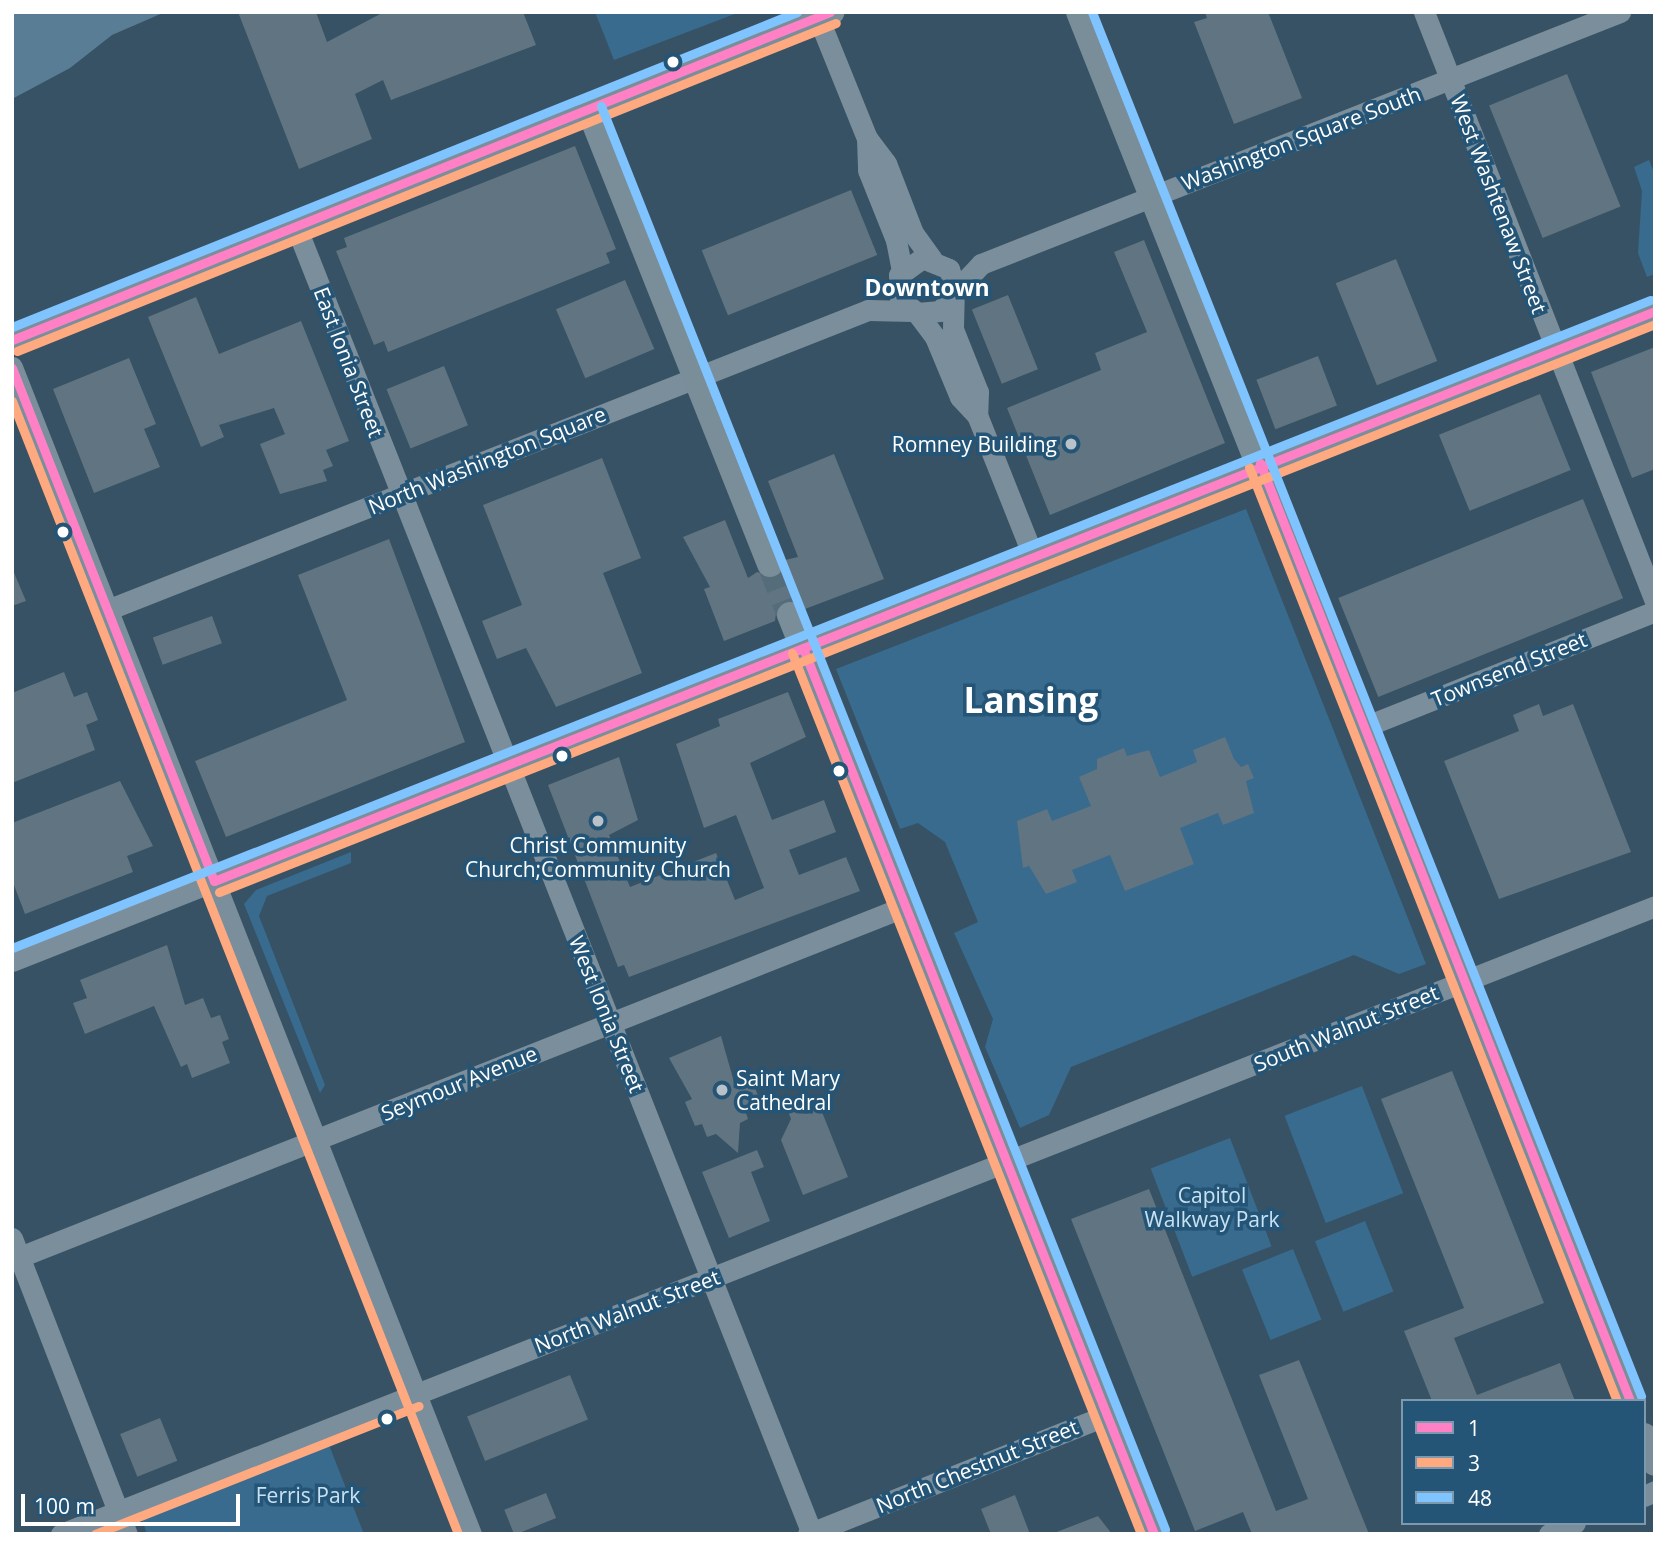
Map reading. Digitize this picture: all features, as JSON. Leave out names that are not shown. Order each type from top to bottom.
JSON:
[{"type":"main road","points":[[1079,12],[1261,463],[1629,1399]]},
{"type":"main road","points":[[770,564],[590,111],[822,14]]},
{"type":"main road","points":[[790,615],[1154,1534]]},
{"type":"main road","points":[[1646,1441],[1655,1463]]},
{"type":"street","name":"West Washtenaw Street","points":[[1424,12],[1655,601]]},
{"type":"street","name":"Washington Square South","points":[[953,294],[981,264],[1620,12]]},
{"type":"street","points":[[822,14],[867,138],[886,163],[913,233],[953,276],[953,330],[978,392],[977,415]]},
{"type":"street","points":[[12,340],[590,111]]},
{"type":"street","points":[[867,138],[868,170],[896,240],[901,273],[900,299],[935,337],[960,397],[977,415],[1033,556]]},
{"type":"street","name":"East Ionia Street","points":[[297,229],[401,495]]},
{"type":"street","points":[[868,310],[914,260],[937,260]]},
{"type":"street","name":"Washington Square South","points":[[937,260],[981,264]]},
{"type":"street","points":[[868,310],[940,311],[953,294]]},
{"type":"street","name":"North Washington Square","points":[[107,610],[868,310]]},
{"type":"street","points":[[12,961],[803,648],[1261,463],[1655,311]]},
{"type":"street","points":[[12,367],[471,1534]]},
{"type":"street","name":"West Ionia Street","points":[[401,495],[811,1533]]},
{"type":"street","name":"Townsend Street","points":[[1364,727],[1655,611]]},
{"type":"street","name":"Seymour Avenue","points":[[15,1252],[316,1140],[905,905]]},
{"type":"street","name":"South Walnut Street","points":[[1194,1088],[1655,906]]},
{"type":"street","name":"North Walnut Street","points":[[61,1534],[1194,1088]]},
{"type":"street","points":[[15,1252],[127,1534]]},
{"type":"street","name":"North Chestnut Street","points":[[811,1533],[1107,1415]]},
{"type":"street","points":[[1549,1534],[1571,1525]]},
{"type":"green space","points":[[595,12],[740,12],[614,60]]},
{"type":"green space","points":[[1649,160],[1655,175],[1655,274],[1647,277],[1638,253],[1642,191],[1634,167]]},
{"type":"green space","points":[[1246,509],[1426,964],[1399,974],[1354,955],[1071,1067],[1049,1115],[1020,1128],[985,1047],[993,1019],[954,933],[978,922],[945,842],[918,823],[900,829],[836,669]]},
{"type":"green space","points":[[351,852],[351,863],[267,896],[259,916],[325,1085],[320,1093],[244,904],[256,890]]},
{"type":"green space","name":"Capitol Walkway Park","points":[[1362,1086],[1403,1193],[1326,1223],[1285,1116]]},
{"type":"green space","name":"Capitol Walkway Park","points":[[1230,1138],[1272,1246],[1192,1277],[1151,1168]]},
{"type":"green space","name":"Capitol Walkway Park","points":[[1365,1221],[1393,1291],[1343,1312],[1315,1241]]},
{"type":"green space","name":"Capitol Walkway Park","points":[[1293,1249],[1321,1319],[1270,1340],[1242,1270]]},
{"type":"green space","name":"Ferris Park","points":[[329,1445],[364,1534],[147,1534],[142,1520]]},
{"type":"shaded area","points":[[12,12],[165,12],[112,35],[70,68],[12,99]]},
{"type":"building","points":[[238,12],[316,12],[327,42],[384,12],[523,12],[536,45],[391,100],[383,80],[355,94],[372,139],[299,169]]},
{"type":"building","points":[[1205,12],[1268,12],[1302,98],[1234,124],[1194,22],[1207,18]]},
{"type":"building","points":[[1567,74],[1621,207],[1543,238],[1489,105]]},
{"type":"building","points":[[575,146],[616,249],[606,253],[610,263],[388,352],[384,341],[374,345],[336,251],[347,247],[344,238]]},
{"type":"building","points":[[851,190],[877,255],[728,315],[702,250]]},
{"type":"building","points":[[1144,240],[1225,443],[1050,515],[1007,408],[1101,370],[1095,353],[1147,332],[1114,252]]},
{"type":"building","points":[[1396,259],[1437,361],[1377,385],[1336,283]]},
{"type":"building","points":[[625,280],[654,349],[585,378],[556,309]]},
{"type":"building","points":[[1008,295],[1038,369],[1002,384],[972,310]]},
{"type":"building","points":[[196,297],[219,354],[301,321],[349,441],[326,450],[333,466],[323,470],[327,481],[280,494],[260,444],[285,434],[274,408],[219,425],[224,437],[201,447],[148,317]]},
{"type":"building","points":[[1655,347],[1655,469],[1632,478],[1591,372]]},
{"type":"building","points":[[1318,356],[1337,405],[1275,429],[1256,380]]},
{"type":"building","points":[[129,358],[156,424],[144,429],[160,467],[94,493],[53,389]]},
{"type":"building","points":[[444,366],[468,425],[410,449],[387,389]]},
{"type":"building","points":[[1540,394],[1571,470],[1470,511],[1439,435]]},
{"type":"building","points":[[834,454],[884,579],[805,609],[785,600],[777,606],[775,621],[724,641],[704,589],[710,587],[683,537],[725,520],[748,578],[757,572],[776,578],[785,560],[798,557],[768,481]]},
{"type":"building","points":[[602,458],[641,558],[603,573],[642,673],[556,707],[526,648],[497,659],[482,621],[522,605],[483,505]]},
{"type":"building","points":[[1583,499],[1623,598],[1378,697],[1338,598]]},
{"type":"building","points":[[389,539],[465,742],[226,837],[195,761],[347,700],[298,575]]},
{"type":"building","points":[[12,568],[26,601],[12,606]]},
{"type":"building","points":[[212,616],[222,643],[163,665],[153,638]]},
{"type":"building","points":[[64,672],[74,697],[87,692],[98,720],[86,725],[95,750],[12,783],[12,693]]},
{"type":"building","points":[[788,692],[806,737],[750,763],[772,820],[824,800],[836,832],[789,850],[799,875],[846,857],[860,891],[629,977],[624,965],[618,967],[548,785],[619,757],[638,820],[609,835],[630,887],[716,853],[735,900],[764,888],[736,815],[704,828],[676,744],[720,726],[718,719]]},
{"type":"building","points":[[1539,704],[1543,716],[1573,704],[1631,852],[1499,899],[1444,761],[1519,731],[1513,715]]},
{"type":"building","points":[[1225,737],[1234,759],[1241,767],[1248,764],[1254,778],[1246,781],[1254,813],[1223,825],[1218,813],[1180,828],[1194,864],[1125,891],[1110,855],[1072,870],[1077,882],[1046,894],[1029,866],[1023,868],[1017,821],[1047,809],[1052,821],[1091,806],[1079,777],[1097,769],[1097,759],[1124,748],[1127,756],[1149,750],[1160,777],[1197,762],[1193,750]]},
{"type":"building","points":[[120,781],[153,846],[127,856],[133,872],[25,914],[12,880],[12,823]]},
{"type":"building","points":[[167,945],[185,1005],[203,998],[211,1018],[220,1015],[229,1039],[222,1042],[230,1063],[192,1078],[187,1064],[181,1067],[154,1006],[85,1034],[73,1003],[87,998],[80,980]]},
{"type":"building","name":"Saint Mary Cathedral","points":[[721,1036],[734,1082],[750,1075],[760,1101],[744,1107],[748,1119],[740,1123],[738,1153],[716,1134],[707,1137],[702,1124],[695,1126],[685,1102],[692,1099],[669,1058]]},
{"type":"building","points":[[1452,1071],[1544,1303],[1454,1338],[1477,1395],[1560,1363],[1574,1399],[1431,1399],[1404,1331],[1464,1308],[1381,1099]]},
{"type":"building","points":[[816,1097],[848,1177],[803,1195],[781,1140],[791,1119],[787,1109]]},
{"type":"building","points":[[757,1150],[764,1167],[751,1172],[770,1221],[729,1238],[702,1172]]},
{"type":"building","points":[[1149,1189],[1276,1511],[1308,1499],[1259,1375],[1299,1360],[1369,1534],[1252,1534],[1243,1512],[1195,1531],[1071,1219]]},
{"type":"building","points":[[570,1375],[588,1420],[485,1461],[467,1417]]},
{"type":"building","points":[[160,1418],[177,1461],[137,1477],[120,1434]]},
{"type":"building","points":[[546,1493],[556,1518],[514,1534],[504,1510]]},
{"type":"building","points":[[1015,1495],[1030,1534],[991,1534],[981,1509]]},
{"type":"building","points":[[1098,1516],[1112,1534],[1054,1534],[1054,1533]]},
{"type":"tunnel","points":[[770,564],[790,615]]},
{"type":"transit line","name":"48","points":[[12,327],[797,12]]},
{"type":"transit line","name":"1","points":[[12,340],[830,12]]},
{"type":"transit line","name":"48","points":[[1092,12],[1641,1396]]},
{"type":"transit line","name":"3","points":[[17,351],[836,23]]},
{"type":"transit line","name":"48","points":[[601,106],[1165,1529]]},
{"type":"transit line","name":"48","points":[[12,948],[1650,300]]},
{"type":"transit line","name":"1","points":[[214,881],[1655,311]]},
{"type":"transit line","name":"3","points":[[219,892],[1655,324]]},
{"type":"transit line","name":"1","points":[[12,368],[214,881]]},
{"type":"transit line","name":"3","points":[[12,401],[458,1534]]},
{"type":"transit line","name":"1","points":[[1260,463],[1629,1399]]},
{"type":"transit line","name":"3","points":[[1249,467],[1616,1399]]},
{"type":"transit line","name":"1","points":[[803,648],[1154,1534]]},
{"type":"transit line","name":"3","points":[[792,653],[1141,1534]]},
{"type":"transit line","name":"3","points":[[95,1534],[419,1406]]},
{"type":"place","name":"Romney Building","points":[[1071,444]]},
{"type":"place","name":"Christ Community Church;Community Church","points":[[598,821]]},
{"type":"place","name":"Saint Mary Cathedral","points":[[722,1090]]},
{"type":"district","name":"Downtown","points":[[927,287]]},
{"type":"district","name":"Lansing","points":[[1031,700]]}]
